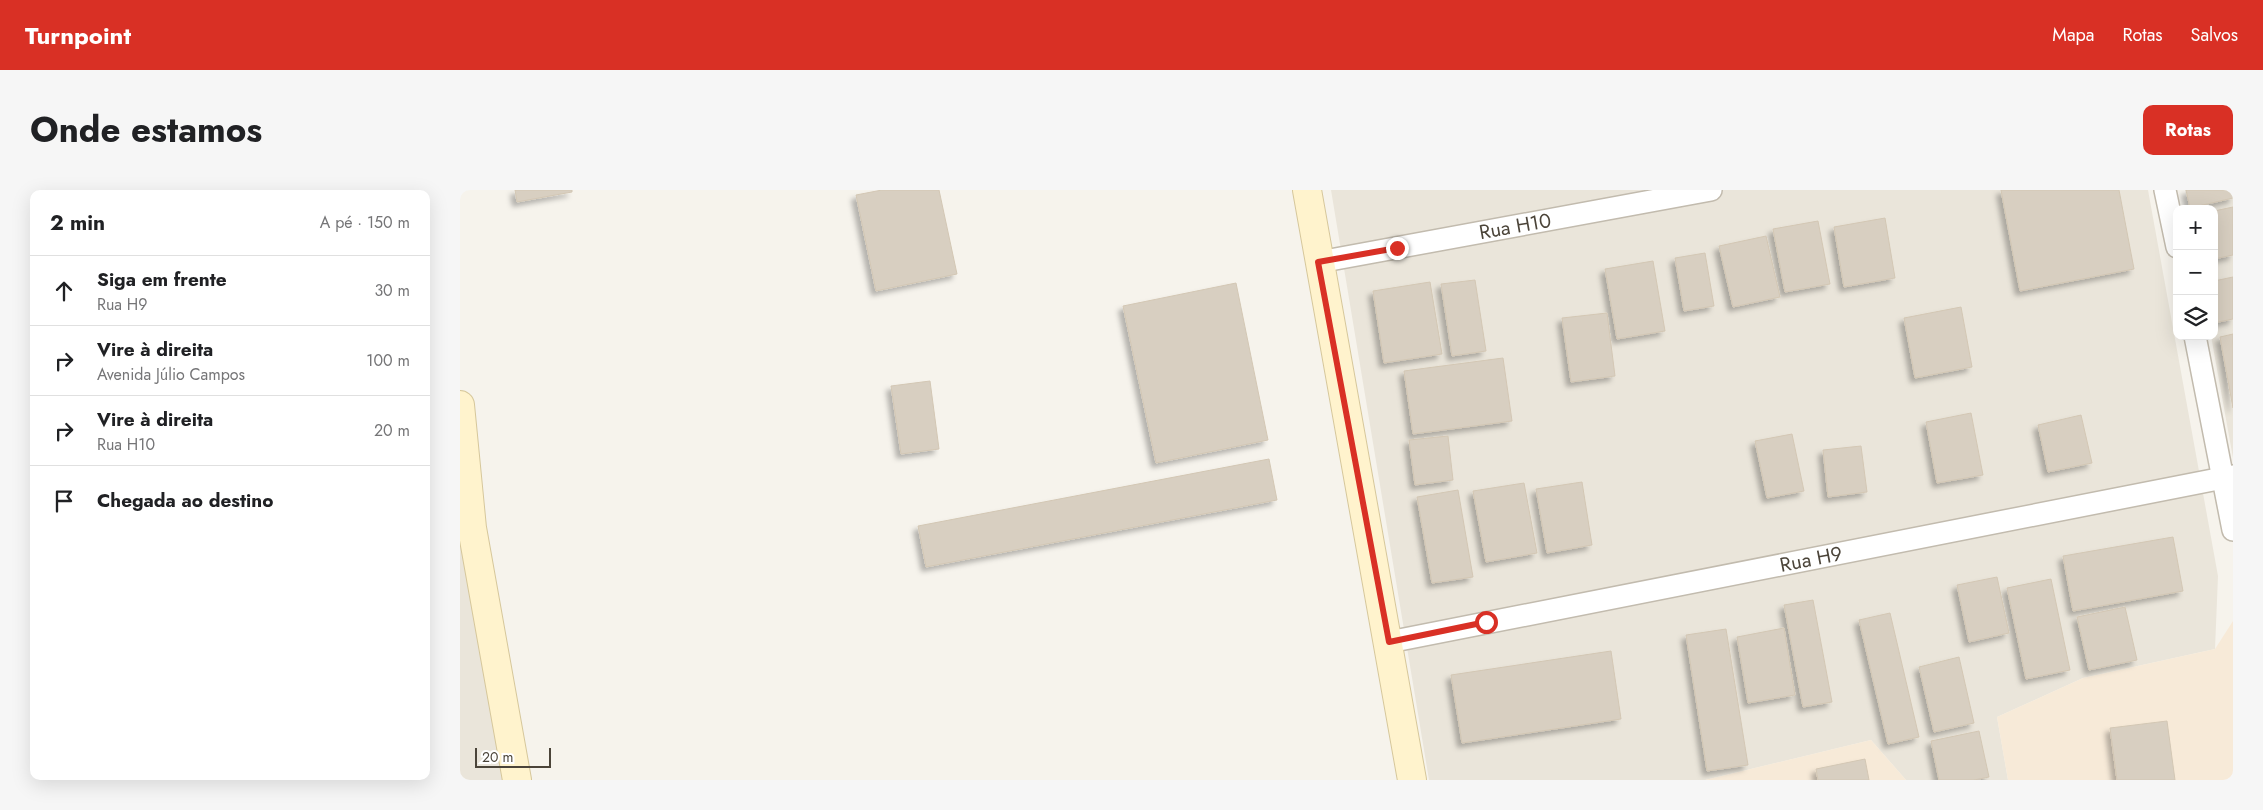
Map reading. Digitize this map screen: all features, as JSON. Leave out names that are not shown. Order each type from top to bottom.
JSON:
[{"type":"street","points":[[1307,190],[1318,262],[1389,642],[1412,780]]},
{"type":"street","name":"Rua H10","points":[[1318,262],[1711,190]]},
{"type":"street","points":[[2165,190],[2173,228]]},
{"type":"street","points":[[2196,340],[2228,477],[2233,530]]},
{"type":"street","points":[[460,406],[466,529],[517,780]]},
{"type":"street","name":"Rua H9","points":[[1389,642],[2228,477]]},
{"type":"shaded area","points":[[1331,190],[2148,190],[2173,328],[2173,340],[2175,340],[2218,576],[2215,649],[2083,678],[1997,717],[2008,780],[1906,780],[1871,740],[1705,780],[1429,780]]},
{"type":"shaded area","points":[[2185,190],[2233,190],[2233,458],[2212,340],[2218,340],[2218,205],[2188,205]]},
{"type":"shaded area","points":[[460,532],[504,780],[460,780]]},
{"type":"shaded area","points":[[2233,621],[2233,780],[2008,780],[1997,717],[2083,678],[2215,649]]},
{"type":"shaded area","points":[[1871,740],[1906,780],[1705,780]]},
{"type":"building","points":[[515,190],[572,190],[572,192],[517,202]]},
{"type":"building","points":[[882,190],[939,190],[957,274],[876,291],[856,195]]},
{"type":"building","points":[[2001,190],[2119,190],[2134,269],[2020,291]]},
{"type":"building","points":[[2186,190],[2233,190],[2233,198],[2203,205],[2189,205]]},
{"type":"building","points":[[2233,207],[2233,255],[2218,258],[2218,250],[2218,210]]},
{"type":"building","points":[[1885,218],[1895,278],[1844,287],[1834,227]]},
{"type":"building","points":[[1818,221],[1830,284],[1785,292],[1773,229]]},
{"type":"building","points":[[1766,236],[1780,297],[1733,307],[1719,246]]},
{"type":"building","points":[[1705,253],[1714,306],[1684,311],[1675,258]]},
{"type":"building","points":[[1653,261],[1665,331],[1617,339],[1605,269]]},
{"type":"building","points":[[2233,277],[2233,319],[2218,322],[2218,295],[2218,280]]},
{"type":"building","points":[[1475,280],[1486,351],[1452,356],[1441,284]]},
{"type":"building","points":[[1430,282],[1442,354],[1384,363],[1373,291]]},
{"type":"building","points":[[1236,283],[1268,440],[1156,463],[1123,306]]},
{"type":"building","points":[[1961,307],[1972,367],[1915,378],[1904,318]]},
{"type":"building","points":[[1607,313],[1615,376],[1571,382],[1562,318]]},
{"type":"building","points":[[2233,334],[2233,408],[2220,337]]},
{"type":"building","points":[[1503,358],[1512,421],[1413,434],[1404,371]]},
{"type":"building","points":[[930,381],[939,449],[901,454],[891,386]]},
{"type":"building","points":[[1971,413],[1983,475],[1937,483],[1926,422]]},
{"type":"building","points":[[2081,415],[2092,463],[2048,472],[2038,425]]},
{"type":"building","points":[[1792,434],[1804,491],[1767,498],[1755,441]]},
{"type":"building","points":[[1448,436],[1453,480],[1415,485],[1409,440]]},
{"type":"building","points":[[1861,446],[1867,492],[1828,497],[1823,450]]},
{"type":"building","points":[[1269,459],[1277,500],[926,567],[918,526]]},
{"type":"building","points":[[1582,482],[1592,545],[1547,553],[1536,489]]},
{"type":"building","points":[[1524,483],[1537,553],[1486,562],[1473,491]]},
{"type":"building","points":[[1458,490],[1473,577],[1432,583],[1417,497]]},
{"type":"building","points":[[2173,537],[2183,591],[2073,611],[2063,556]]},
{"type":"building","points":[[1997,577],[2009,633],[1969,642],[1957,585]]},
{"type":"building","points":[[2051,579],[2070,670],[2026,679],[2007,588]]},
{"type":"building","points":[[1813,600],[1832,702],[1803,707],[1784,605]]},
{"type":"building","points":[[2125,607],[2137,660],[2089,670],[2077,617]]},
{"type":"building","points":[[1890,613],[1919,737],[1888,744],[1859,620]]},
{"type":"building","points":[[1784,628],[1795,695],[1748,703],[1737,637]]},
{"type":"building","points":[[1726,629],[1748,765],[1707,771],[1686,635]]},
{"type":"building","points":[[1611,651],[1621,719],[1462,743],[1451,675]]},
{"type":"building","points":[[1959,657],[1974,723],[1934,732],[1919,667]]},
{"type":"building","points":[[2167,721],[2175,780],[2117,780],[2110,728]]},
{"type":"building","points":[[1979,731],[1989,777],[1974,780],[1939,780],[1931,741]]},
{"type":"building","points":[[1865,759],[1869,780],[1818,780],[1816,769]]},
{"type":"route","points":[[1397,248],[1318,262],[1389,642],[1486,622]]}]
